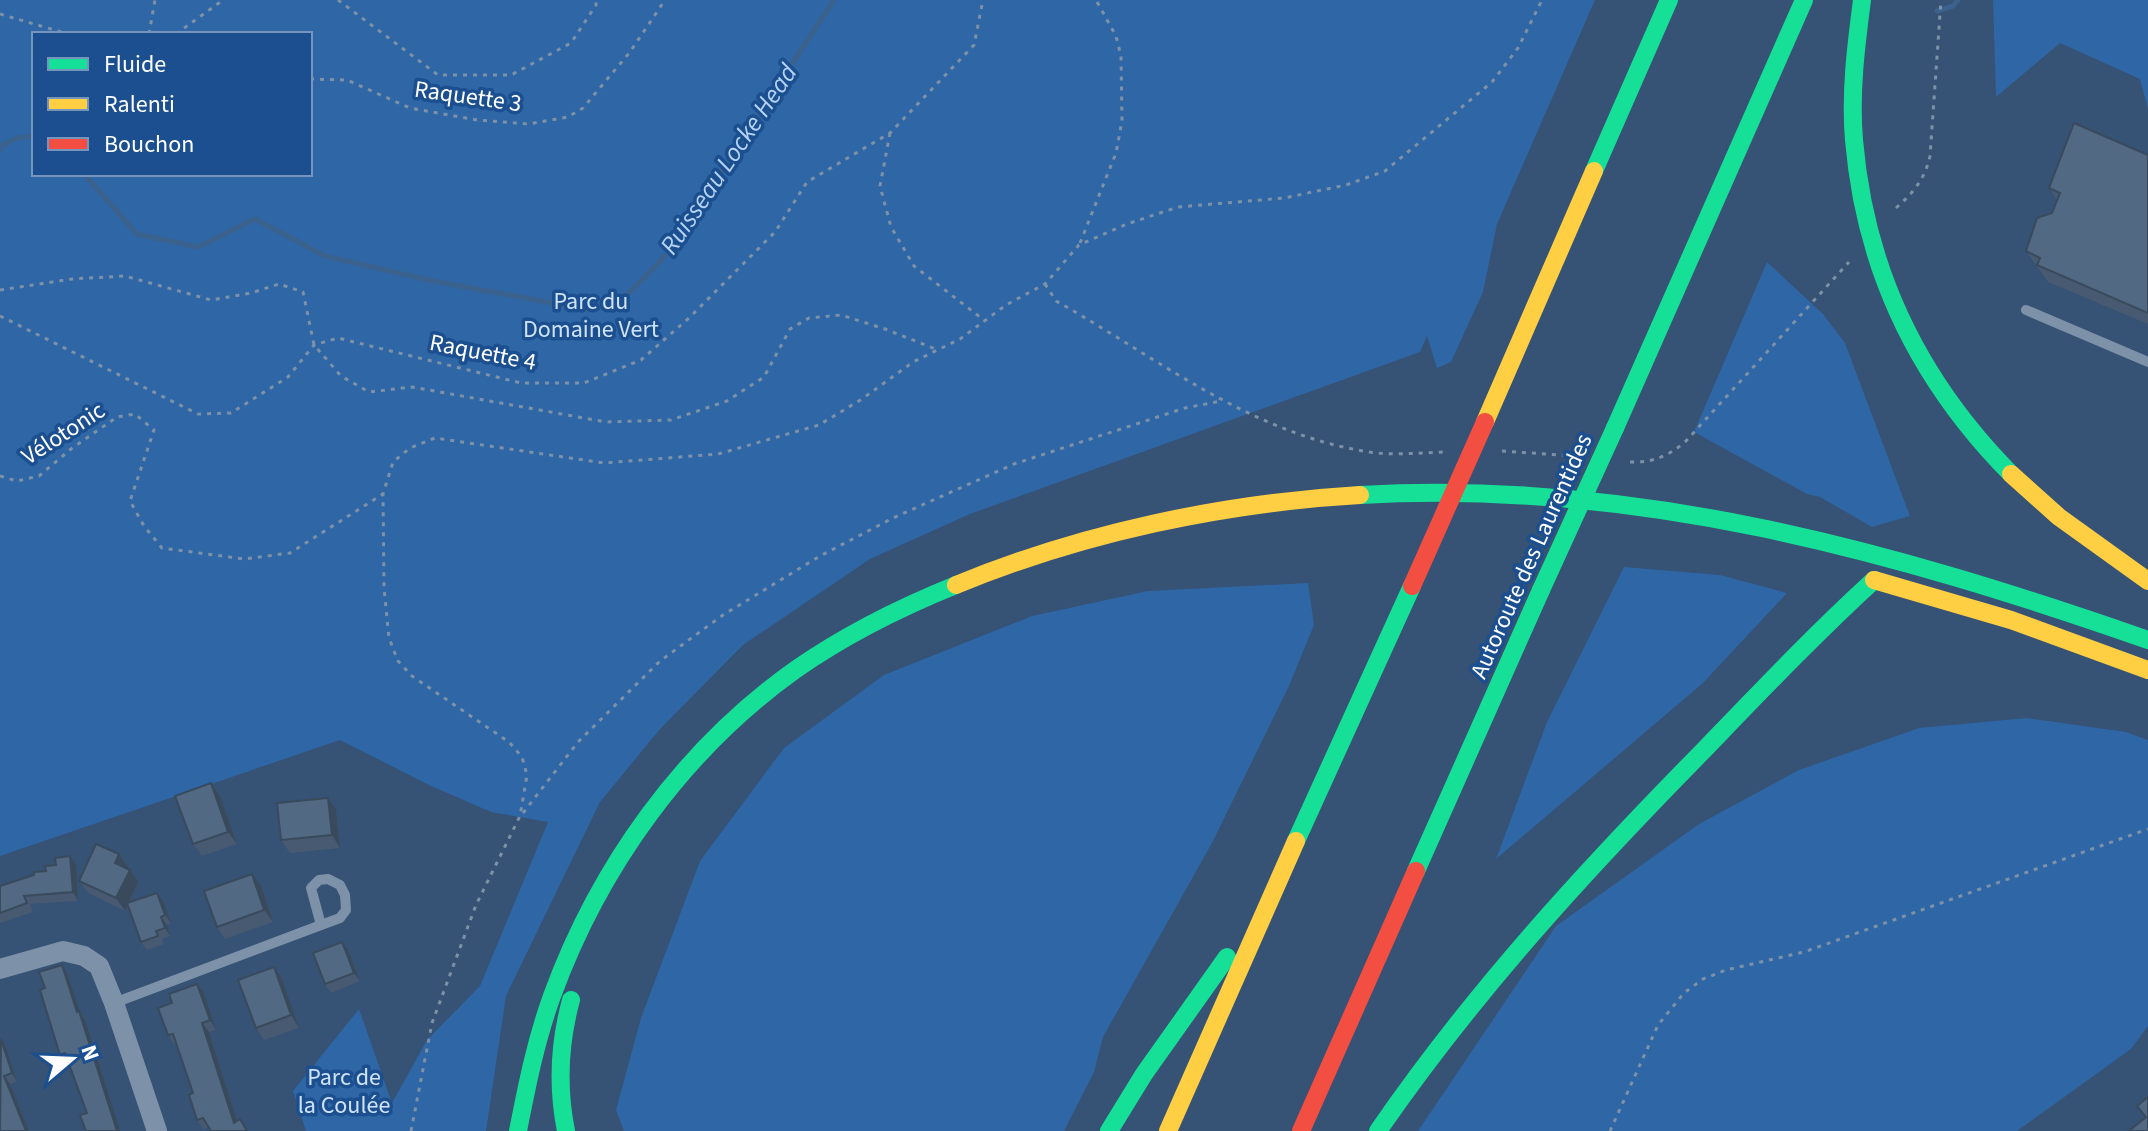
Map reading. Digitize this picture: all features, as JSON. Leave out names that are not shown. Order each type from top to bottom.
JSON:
[{"type":"main road","points":[[1168,1131],[1485,422],[1669,0]]},
{"type":"main road","name":"Autoroute des Laurentides","points":[[1301,1131],[1804,0]]},
{"type":"main road","points":[[1862,0],[1853,78],[1855,158],[1866,221],[1876,256],[1905,329],[1949,403],[2009,472],[2051,511],[2148,581]]},
{"type":"main road","points":[[518,1131],[543,1020],[584,919],[618,858],[648,815],[706,747],[772,688],[856,633],[914,602],[953,586],[1067,548],[1182,519],[1303,500],[1417,493],[1556,496],[1715,517],[1853,549],[2010,593],[2148,640]]},
{"type":"main road","points":[[1423,513],[1462,513]]},
{"type":"main road","points":[[1557,519],[1587,522]]},
{"type":"main road","points":[[1849,573],[2011,620],[2148,670]]},
{"type":"main road","points":[[1378,1131],[1455,1024],[1532,930],[1759,693],[1874,580]]},
{"type":"main road","points":[[1109,1131],[1144,1074],[1271,895]]},
{"type":"main road","points":[[566,1131],[560,1095],[564,1025],[579,977],[599,931]]},
{"type":"street","points":[[0,969],[63,951],[84,956],[99,966],[157,1131]]},
{"type":"lane","points":[[2026,310],[2148,362]]},
{"type":"lane","points":[[114,1003],[340,918],[346,910],[345,895],[340,885],[328,879],[319,880],[311,888],[321,925]]},
{"type":"path","points":[[149,32],[155,0]]},
{"type":"path","points":[[179,32],[223,0]]},
{"type":"path","points":[[338,0],[438,75],[511,75],[571,43],[596,5],[596,0]]},
{"type":"path","name":"Raquette 3","points":[[312,79],[347,80],[410,108],[477,120],[528,124],[568,117],[583,108],[630,52],[665,0]]},
{"type":"path","name":"Raquette 4","points":[[314,345],[338,338],[521,383],[584,383],[641,360],[689,318],[775,232],[807,182],[890,133],[974,45],[983,0]]},
{"type":"path","points":[[520,816],[527,775],[522,757],[509,742],[412,676],[398,661],[389,638],[384,588],[383,494],[393,462],[410,448],[435,438],[604,463],[718,454],[819,425],[913,362],[960,339],[1006,305],[1045,284],[1079,245],[1116,153],[1122,121],[1121,56],[1116,36],[1096,0]]},
{"type":"path","points":[[1079,245],[1127,224],[1178,207],[1284,198],[1346,185],[1385,171],[1492,82],[1518,48],[1542,0]]},
{"type":"path","points":[[1896,208],[1918,186],[1927,169],[1932,143],[1941,0]]},
{"type":"path","points":[[0,14],[61,32]]},
{"type":"path","points":[[890,133],[880,186],[891,227],[914,266],[985,321]]},
{"type":"path","points":[[1629,462],[1661,458],[1686,441],[1854,257]]},
{"type":"path","points":[[0,290],[72,279],[125,276],[211,300],[279,284],[303,292],[314,345],[341,376],[369,392],[412,387],[606,422],[671,420],[727,401],[764,377],[790,329],[809,318],[841,315],[938,350]]},
{"type":"path","points":[[1045,284],[1056,301],[1222,401],[1280,428],[1320,442],[1374,452],[1448,452]]},
{"type":"path","points":[[0,316],[198,414],[231,413],[288,377],[314,345]]},
{"type":"path","points":[[411,1131],[432,1023],[476,905],[520,816],[578,742],[660,661],[723,615],[893,518],[1014,464],[1185,408],[1222,401]]},
{"type":"path","name":"Vélotonic","points":[[0,476],[17,481],[39,476],[117,417],[135,414],[154,430],[130,501],[144,526],[162,548],[244,559],[290,553],[383,494]]},
{"type":"path","points":[[1492,451],[1582,457]]},
{"type":"path","points":[[1610,1131],[1658,1025],[1684,993],[1703,979],[1726,970],[1804,952],[2148,829]]},
{"type":"green space","name":"Parc du Domaine Vert","points":[[0,0],[1595,0],[1497,224],[1483,292],[1451,362],[1437,368],[1427,336],[1420,352],[970,514],[870,559],[743,645],[660,729],[600,802],[506,996],[486,1131],[306,1131],[293,1091],[359,1009],[392,1103],[427,1040],[480,986],[548,822],[491,812],[340,740],[0,856]]},
{"type":"green space","points":[[1993,0],[2148,0],[2148,109],[2140,79],[2060,43],[1996,97]]},
{"type":"green space","points":[[1767,262],[1823,314],[1845,343],[1910,516],[1872,527],[1694,432]]},
{"type":"green space","points":[[1624,567],[1720,575],[1787,593],[1703,683],[1496,859],[1547,722]]},
{"type":"green space","points":[[1308,583],[1314,625],[1289,686],[1212,843],[1103,1037],[1094,1072],[1064,1131],[624,1131],[616,1110],[641,1018],[700,861],[784,748],[884,675],[1032,616],[1148,591]]},
{"type":"green space","points":[[2027,718],[2126,732],[2148,740],[2148,1026],[2131,1049],[2017,1131],[1418,1131],[1556,926],[1699,824],[1799,770],[1919,728]]},
{"type":"building","points":[[2074,123],[2148,155],[2148,313],[2037,265],[2040,258],[2026,251],[2037,218],[2052,213],[2060,193],[2049,188]]},
{"type":"building","points":[[211,783],[228,832],[193,844],[175,796]]},
{"type":"building","points":[[328,798],[332,835],[281,840],[277,803]]},
{"type":"building","points":[[96,844],[119,854],[115,863],[130,870],[116,898],[79,881]]},
{"type":"building","points":[[70,856],[73,892],[24,896],[27,903],[0,913],[0,886],[34,875],[34,872],[46,871],[45,866],[56,865],[55,858]]},
{"type":"building","points":[[252,874],[264,910],[217,927],[204,891]]},
{"type":"building","points":[[157,893],[165,915],[161,917],[165,928],[156,931],[158,936],[141,942],[127,903]]},
{"type":"building","points":[[342,942],[354,973],[325,984],[313,953]]},
{"type":"building","points":[[62,965],[117,1131],[86,1131],[80,1115],[87,1113],[65,1053],[60,1055],[40,990],[45,988],[39,972]]},
{"type":"building","points":[[274,967],[291,1015],[256,1028],[238,980]]},
{"type":"building","points":[[197,984],[210,1020],[202,1023],[234,1123],[240,1119],[247,1131],[211,1131],[203,1118],[197,1120],[189,1095],[193,1093],[173,1034],[168,1035],[158,1008],[172,1003],[169,994]]},
{"type":"building","points":[[1,1039],[12,1073],[4,1076],[26,1131],[0,1131]]},
{"type":"building","points":[[2148,1097],[2148,1131],[2129,1131],[2146,1117],[2137,1106]]},
{"type":"waterway","name":"Ruisseau Locke Head","points":[[86,176],[137,234],[198,247],[255,219],[325,256],[433,281],[591,310],[622,300],[667,254],[834,0]]},
{"type":"waterway","name":"Ruisseau Locke Head","points":[[1937,11],[1953,6],[1958,0]]},
{"type":"waterway","name":"Ruisseau Locke Head","points":[[0,150],[1,146],[17,138],[32,136]]},
{"type":"traffic: fast","points":[[1594,171],[1669,0]]},
{"type":"traffic: fast","points":[[1615,428],[1804,0]]},
{"type":"traffic: fast","points":[[1862,0],[1854,70],[1854,140],[1860,188],[1884,279],[1902,321],[1949,401],[2011,474]]},
{"type":"traffic: fast","points":[[1541,590],[1615,428]]},
{"type":"traffic: fast","points":[[1360,495],[1462,493],[1563,498],[1662,510],[1760,528],[1858,550],[1955,577],[2148,640]]},
{"type":"traffic: fast","points":[[1378,1131],[1452,1030],[1573,888],[1765,687],[1874,580]]},
{"type":"traffic: fast","points":[[518,1131],[541,1029],[571,948],[620,857],[681,774],[754,702],[795,670],[873,623],[956,585]]},
{"type":"traffic: fast","points":[[1296,841],[1412,586]]},
{"type":"traffic: fast","points":[[1416,871],[1541,590]]},
{"type":"traffic: fast","points":[[1109,1131],[1144,1074],[1227,957]]},
{"type":"traffic: fast","points":[[566,1131],[561,1098],[561,1065],[571,1000]]},
{"type":"traffic: slow","points":[[1485,422],[1594,171]]},
{"type":"traffic: slow","points":[[2011,474],[2059,517],[2148,581]]},
{"type":"traffic: slow","points":[[956,585],[1053,550],[1154,524],[1257,505],[1360,495]]},
{"type":"traffic: slow","points":[[1874,580],[2011,620],[2148,670]]},
{"type":"traffic: slow","points":[[1168,1131],[1296,841]]},
{"type":"traffic: jam","points":[[1412,586],[1485,422]]},
{"type":"traffic: jam","points":[[1301,1131],[1416,871]]},
{"type":"park label","name":"Parc de la Coulée","points":[[344,1091]]}]
